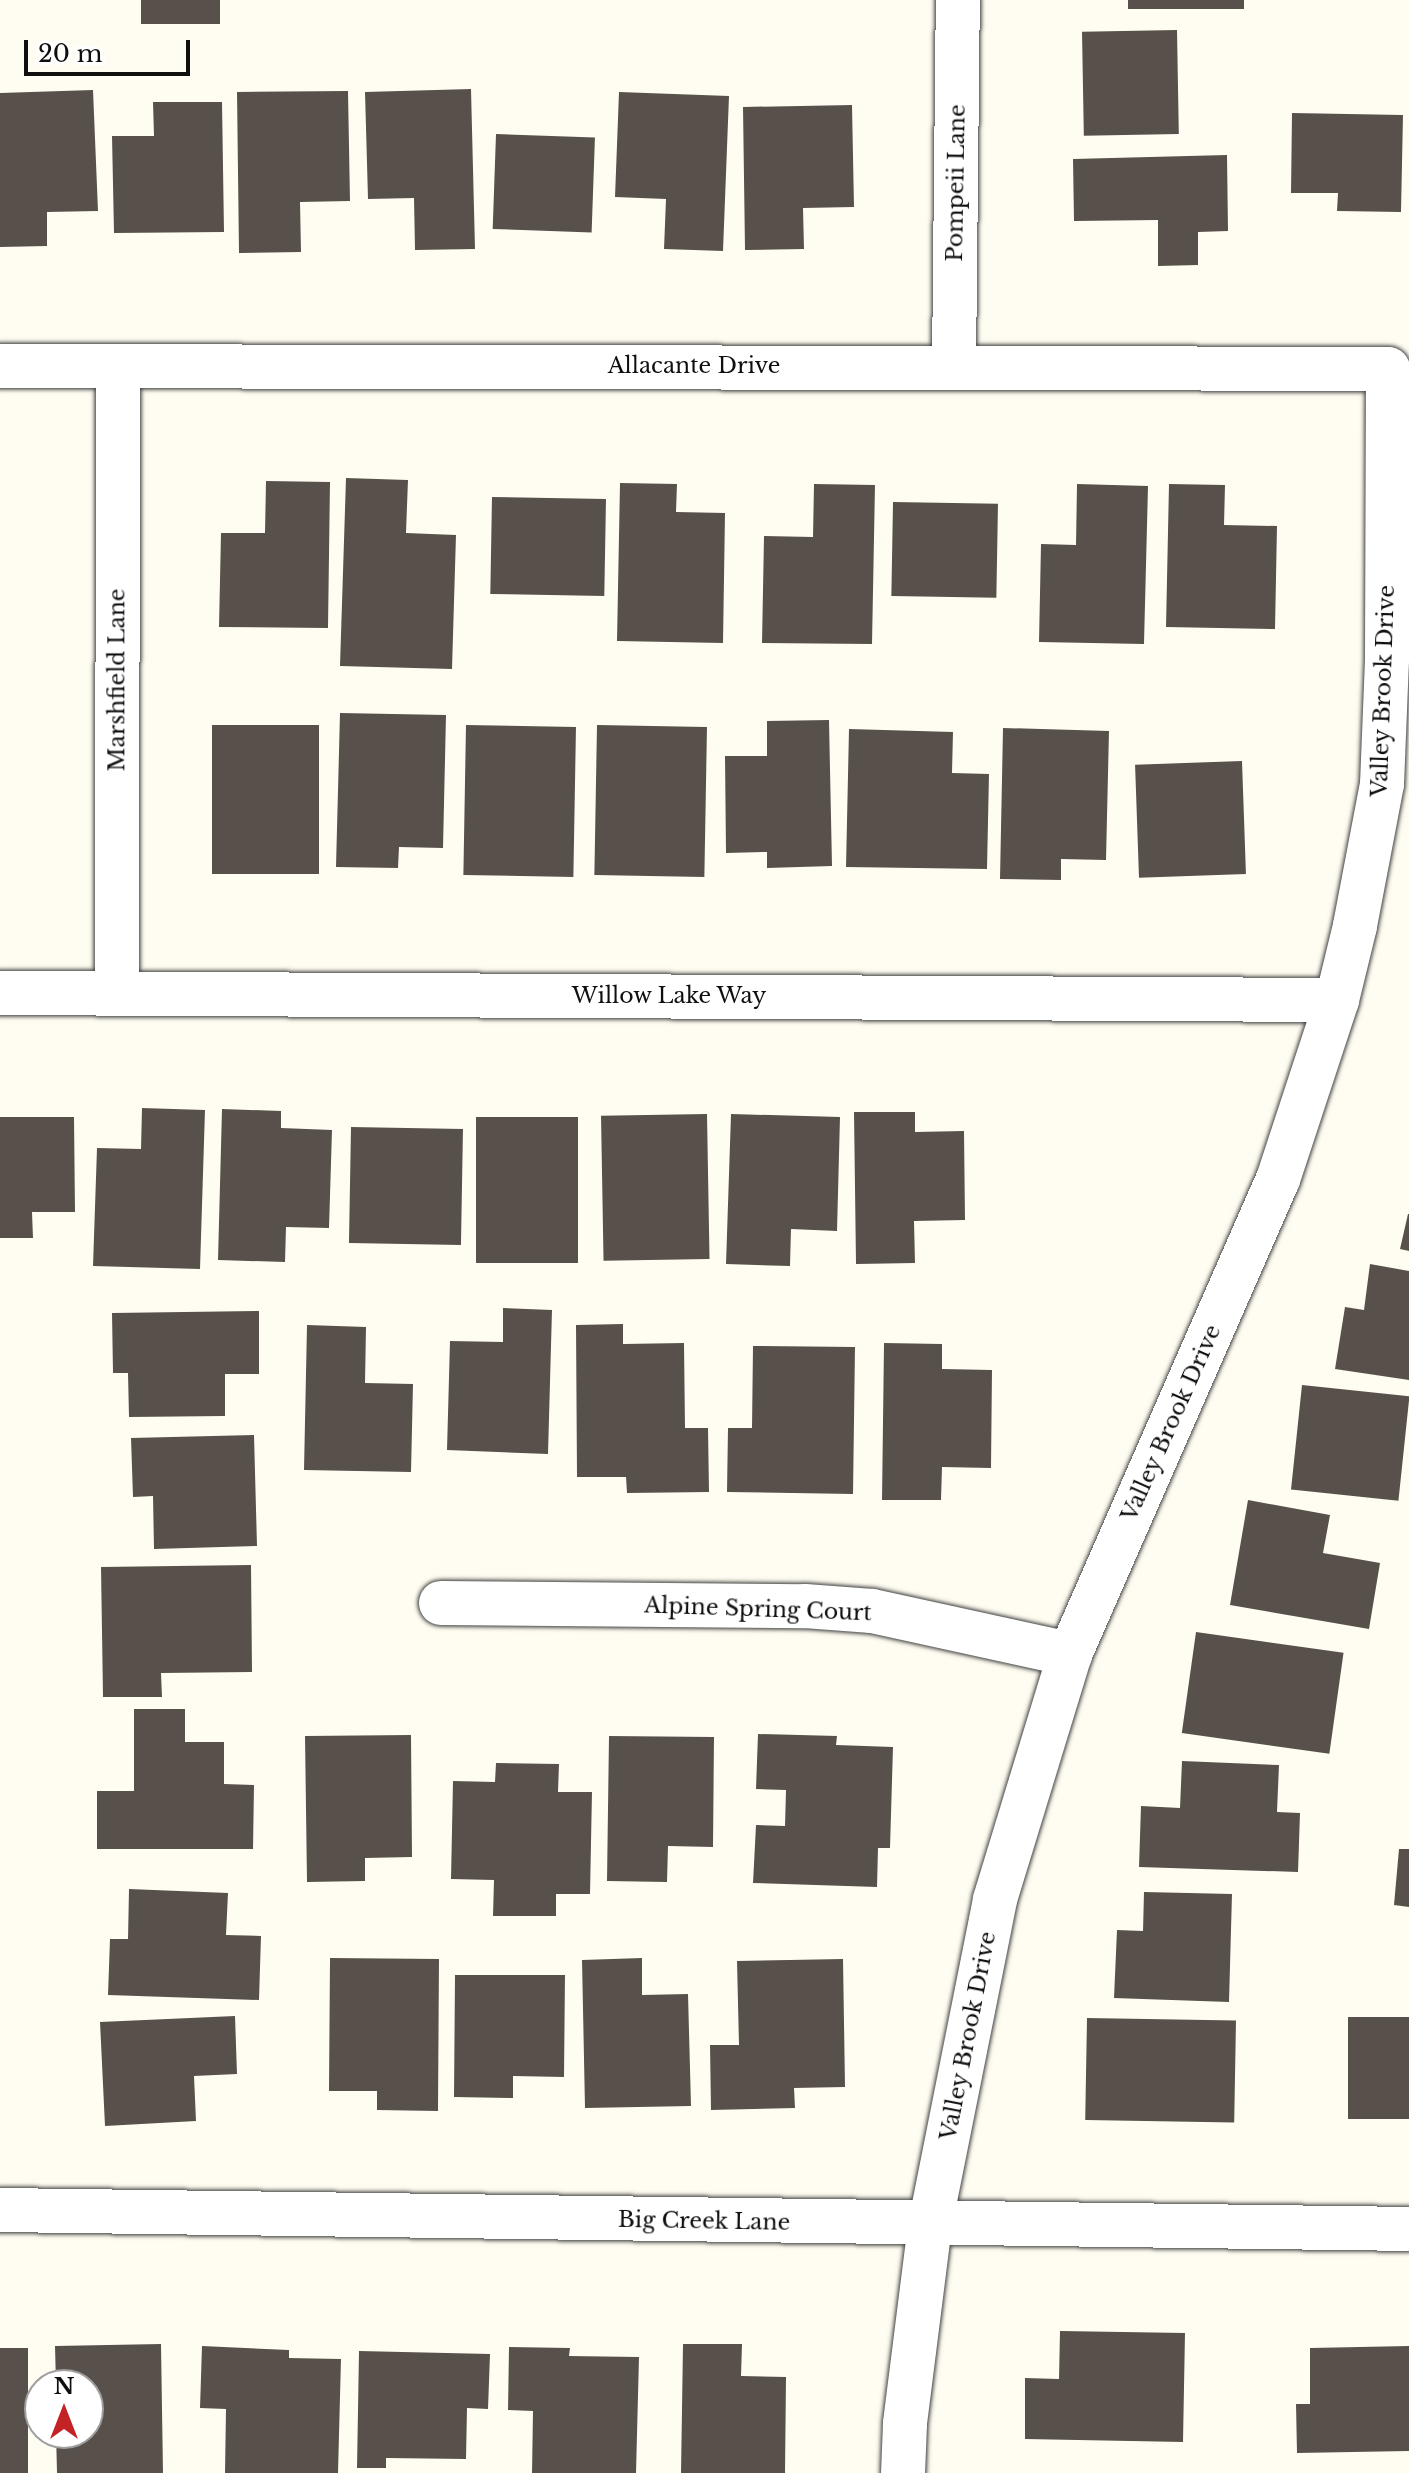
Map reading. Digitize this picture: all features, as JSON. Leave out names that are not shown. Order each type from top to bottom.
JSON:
[{"type":"street","name":"Pompeii Lane","points":[[954,366],[958,0]]},
{"type":"street","name":"Allacante Drive","points":[[0,366],[1388,369]]},
{"type":"street","name":"Marshfield Lane","points":[[117,993],[118,367]]},
{"type":"street","name":"Valley Brook Drive","points":[[903,2473],[905,2424],[930,2225],[995,1900],[1070,1654],[1278,1179],[1337,1000],[1370,859],[1398,660],[1388,369]]},
{"type":"street","name":"Willow Lake Way","points":[[0,993],[1337,1000]]},
{"type":"street","name":"Alpine Spring Court","points":[[441,1603],[805,1606],[872,1611],[935,1622],[1070,1654]]},
{"type":"street","name":"Big Creek Lane","points":[[0,2210],[930,2225],[1409,2229]]},
{"type":"building","points":[[141,0],[220,0],[220,24],[141,24]]},
{"type":"building","points":[[1128,0],[1244,0],[1244,9],[1128,9]]},
{"type":"building","points":[[1177,30],[1179,134],[1084,136],[1082,32]]},
{"type":"building","points":[[471,89],[475,249],[415,250],[414,198],[368,199],[365,92]]},
{"type":"building","points":[[93,90],[98,211],[47,212],[47,246],[0,247],[0,93]]},
{"type":"building","points":[[348,91],[350,201],[300,202],[301,252],[239,253],[237,92]]},
{"type":"building","points":[[619,92],[729,96],[723,251],[664,249],[666,199],[615,197]]},
{"type":"building","points":[[153,102],[222,102],[224,232],[114,233],[112,136],[154,136]]},
{"type":"building","points":[[852,105],[854,207],[803,208],[804,249],[745,250],[743,107]]},
{"type":"building","points":[[1292,113],[1403,115],[1401,212],[1337,211],[1338,193],[1291,193]]},
{"type":"building","points":[[496,134],[595,137],[592,232],[493,229]]},
{"type":"building","points":[[1227,155],[1228,231],[1198,232],[1198,265],[1158,266],[1158,220],[1074,221],[1073,159]]},
{"type":"building","points":[[346,478],[408,480],[406,533],[456,535],[452,669],[340,666]]},
{"type":"building","points":[[266,481],[330,482],[328,628],[219,627],[221,533],[265,533]]},
{"type":"building","points":[[620,483],[677,484],[676,512],[725,513],[723,643],[617,641]]},
{"type":"building","points":[[814,484],[875,485],[872,644],[762,643],[764,536],[813,537]]},
{"type":"building","points":[[1077,484],[1148,486],[1144,644],[1039,642],[1041,544],[1076,545]]},
{"type":"building","points":[[1169,484],[1225,485],[1224,525],[1277,526],[1275,629],[1166,627]]},
{"type":"building","points":[[492,497],[606,499],[604,596],[490,594]]},
{"type":"building","points":[[893,502],[998,504],[996,598],[891,596]]},
{"type":"building","points":[[340,713],[446,715],[443,848],[399,847],[398,868],[336,867]]},
{"type":"building","points":[[829,720],[832,866],[767,868],[767,852],[726,853],[725,756],[767,756],[767,721]]},
{"type":"building","points":[[212,725],[319,725],[319,874],[212,874]]},
{"type":"building","points":[[466,725],[576,727],[573,877],[463,875]]},
{"type":"building","points":[[597,725],[707,727],[704,877],[594,875]]},
{"type":"building","points":[[1003,728],[1109,731],[1106,860],[1061,859],[1061,880],[1000,879]]},
{"type":"building","points":[[849,729],[953,732],[952,773],[989,774],[987,869],[846,867]]},
{"type":"building","points":[[1242,761],[1246,874],[1139,878],[1135,765]]},
{"type":"building","points":[[142,1108],[205,1110],[200,1269],[93,1266],[97,1148],[141,1149]]},
{"type":"building","points":[[222,1109],[281,1111],[281,1128],[332,1130],[329,1228],[286,1227],[285,1262],[218,1260]]},
{"type":"building","points":[[854,1112],[915,1112],[915,1132],[964,1131],[965,1220],[914,1221],[915,1263],[856,1264]]},
{"type":"building","points":[[707,1114],[710,1259],[604,1261],[601,1116]]},
{"type":"building","points":[[731,1114],[840,1117],[837,1231],[791,1229],[790,1266],[726,1264]]},
{"type":"building","points":[[0,1117],[74,1117],[75,1212],[32,1212],[33,1238],[0,1238]]},
{"type":"building","points":[[476,1117],[578,1117],[578,1263],[476,1263]]},
{"type":"building","points":[[351,1127],[463,1129],[461,1245],[349,1243]]},
{"type":"building","points":[[1409,1214],[1409,1251],[1400,1249]]},
{"type":"building","points":[[1370,1264],[1409,1271],[1409,1380],[1335,1369],[1345,1307],[1364,1310]]},
{"type":"building","points":[[503,1308],[552,1310],[548,1454],[447,1450],[450,1341],[503,1342]]},
{"type":"building","points":[[259,1311],[259,1374],[225,1374],[225,1416],[129,1417],[128,1373],[113,1373],[112,1313]]},
{"type":"building","points":[[623,1324],[623,1344],[684,1343],[685,1428],[708,1428],[709,1492],[627,1493],[626,1477],[577,1477],[576,1325]]},
{"type":"building","points":[[307,1325],[366,1327],[365,1383],[413,1384],[411,1472],[304,1470]]},
{"type":"building","points":[[884,1343],[942,1344],[942,1369],[992,1370],[991,1468],[942,1467],[941,1500],[882,1500]]},
{"type":"building","points":[[753,1346],[855,1347],[853,1494],[727,1492],[728,1428],[752,1428]]},
{"type":"building","points":[[1302,1385],[1409,1396],[1398,1501],[1291,1489]]},
{"type":"building","points":[[254,1435],[257,1546],[154,1549],[153,1496],[133,1497],[131,1438]]},
{"type":"building","points":[[1248,1500],[1330,1515],[1323,1553],[1380,1563],[1369,1629],[1230,1605]]},
{"type":"building","points":[[251,1565],[252,1672],[161,1673],[162,1697],[103,1697],[101,1567]]},
{"type":"building","points":[[1196,1632],[1344,1653],[1329,1754],[1182,1733]]},
{"type":"building","points":[[134,1709],[185,1709],[185,1742],[224,1742],[224,1784],[254,1785],[253,1849],[97,1849],[97,1791],[134,1791]]},
{"type":"building","points":[[758,1734],[837,1736],[836,1745],[893,1747],[890,1848],[878,1848],[877,1887],[753,1883],[756,1825],[785,1826],[786,1790],[756,1789]]},
{"type":"building","points":[[411,1735],[412,1857],[365,1858],[365,1881],[307,1882],[305,1736]]},
{"type":"building","points":[[609,1736],[714,1737],[713,1847],[668,1846],[667,1882],[607,1881]]},
{"type":"building","points":[[1182,1761],[1279,1765],[1277,1812],[1300,1813],[1298,1872],[1139,1867],[1141,1806],[1180,1808]]},
{"type":"building","points":[[496,1763],[559,1764],[558,1792],[592,1792],[590,1894],[556,1894],[556,1916],[493,1916],[494,1880],[451,1879],[453,1781],[495,1782]]},
{"type":"building","points":[[1399,1849],[1409,1849],[1409,1907],[1394,1905]]},
{"type":"building","points":[[129,1889],[228,1893],[226,1935],[261,1936],[259,2000],[108,1995],[110,1939],[128,1939]]},
{"type":"building","points":[[1144,1892],[1232,1894],[1229,2002],[1114,1998],[1117,1930],[1143,1931]]},
{"type":"building","points":[[330,1958],[439,1959],[438,2111],[377,2110],[377,2091],[329,2091]]},
{"type":"building","points":[[642,1958],[642,1995],[688,1994],[691,2106],[585,2108],[582,1960]]},
{"type":"building","points":[[843,1959],[845,2087],[794,2088],[795,2108],[711,2110],[710,2045],[739,2045],[737,1961]]},
{"type":"building","points":[[455,1975],[565,1975],[564,2077],[513,2076],[513,2098],[454,2097]]},
{"type":"building","points":[[235,2016],[237,2074],[194,2076],[196,2121],[105,2126],[100,2022]]},
{"type":"building","points":[[1348,2017],[1409,2017],[1409,2119],[1348,2119]]},
{"type":"building","points":[[1087,2018],[1236,2021],[1234,2123],[1085,2120]]},
{"type":"building","points":[[1060,2331],[1185,2333],[1183,2442],[1025,2439],[1025,2378],[1059,2379]]},
{"type":"building","points":[[161,2344],[163,2473],[57,2473],[56,2449],[104,2449],[104,2369],[56,2369],[55,2346]]},
{"type":"building","points":[[683,2344],[742,2344],[741,2376],[786,2377],[785,2473],[681,2473]]},
{"type":"building","points":[[202,2346],[289,2350],[289,2358],[341,2359],[338,2473],[225,2473],[226,2409],[200,2408]]},
{"type":"building","points":[[1409,2346],[1409,2451],[1297,2453],[1296,2404],[1310,2404],[1310,2348]]},
{"type":"building","points":[[509,2347],[570,2348],[569,2356],[639,2357],[636,2473],[532,2473],[533,2411],[508,2410]]},
{"type":"building","points":[[0,2348],[28,2348],[28,2369],[24,2369],[24,2449],[28,2449],[28,2473],[0,2473]]},
{"type":"building","points":[[359,2351],[490,2354],[488,2409],[467,2408],[466,2459],[386,2458],[386,2468],[357,2468]]}]
